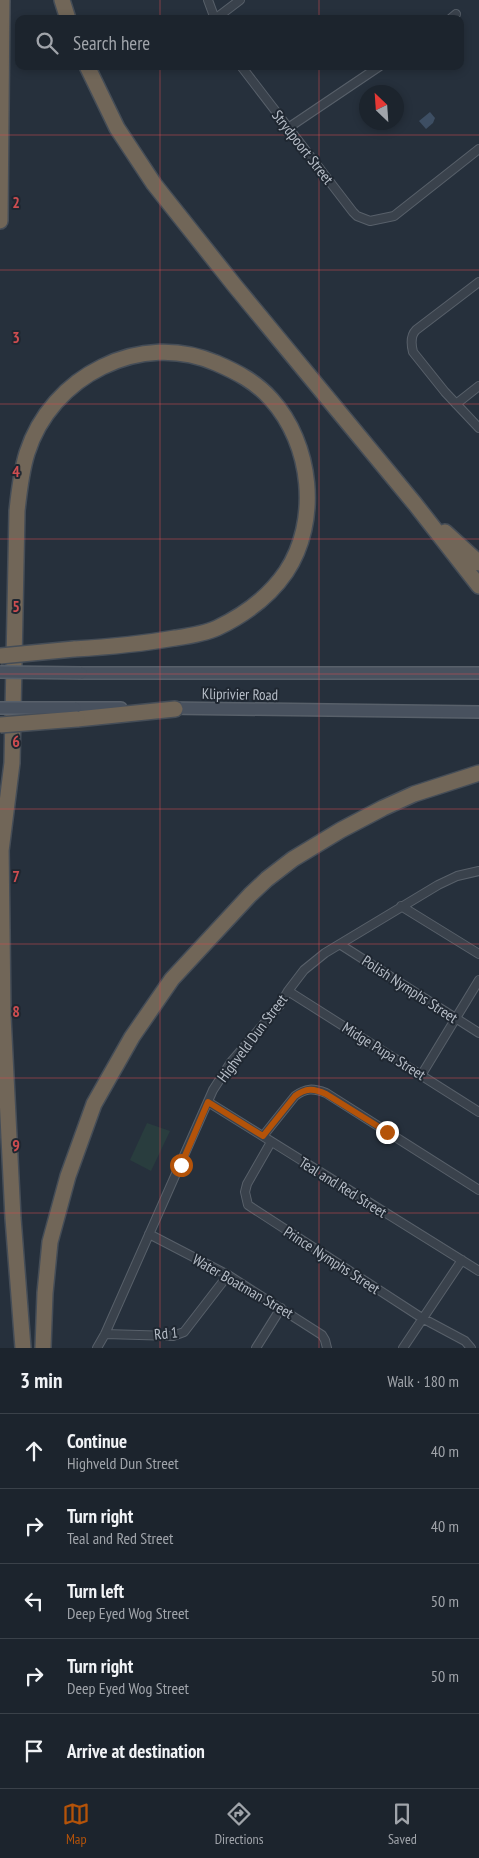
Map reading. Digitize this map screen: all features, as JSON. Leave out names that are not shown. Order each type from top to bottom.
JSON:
[{"type":"highway","points":[[0,221],[2,0]]},
{"type":"highway","points":[[62,0],[67,15]]},
{"type":"highway","points":[[89,70],[117,128],[154,184],[235,286],[415,504],[479,586]]},
{"type":"highway","points":[[0,656],[74,649],[112,647],[192,636],[215,629],[248,611],[266,596],[287,571],[298,545],[306,517],[307,490],[298,444],[272,400],[237,372],[202,357],[156,352],[129,356],[79,379],[54,403],[39,426],[27,452],[21,476],[17,511],[12,763],[1,851]]},
{"type":"highway","points":[[415,504],[479,563]]},
{"type":"highway","points":[[0,724],[76,714],[175,708]]},
{"type":"highway","points":[[43,1348],[45,1294],[50,1242],[68,1176],[94,1104],[132,1037],[172,979],[250,895],[293,859],[341,830],[383,808],[414,794],[479,773]]},
{"type":"highway","points":[[0,816],[3,1016],[13,1218],[23,1348]]},
{"type":"main road","name":"Kliprivier Road","points":[[0,672],[479,673]]},
{"type":"main road","points":[[0,708],[76,714]]},
{"type":"main road","name":"Kliprivier Road","points":[[175,708],[479,712]]},
{"type":"street","points":[[208,0],[214,15]]},
{"type":"street","points":[[220,15],[240,0]]},
{"type":"street","name":"Strydpoort Street","points":[[244,70],[353,212],[357,216],[370,221],[394,216],[479,149]]},
{"type":"street","points":[[288,128],[374,70]]},
{"type":"street","points":[[479,282],[416,330],[412,340],[413,352],[456,404],[479,428]]},
{"type":"street","points":[[456,404],[479,386]]},
{"type":"street","name":"Highveld Dun Street","points":[[97,1348],[106,1334],[213,1090],[231,1062],[280,1005],[304,970],[325,953],[438,885],[457,876],[479,871]]},
{"type":"street","points":[[401,906],[479,954]]},
{"type":"street","name":"Polish Nymphs Street","points":[[341,945],[479,1033]]},
{"type":"street","points":[[422,1074],[479,980]]},
{"type":"street","name":"Midge Pupa Street","points":[[288,991],[422,1074],[479,1112]]},
{"type":"street","points":[[263,1136],[295,1096],[300,1092],[314,1089],[326,1094],[479,1190]]},
{"type":"street","name":"Teal and Red Street","points":[[208,1102],[479,1271]]},
{"type":"street","name":"Prince Nymphs Street","points":[[271,1142],[247,1184],[246,1198],[248,1205],[422,1318],[465,1341],[471,1348]]},
{"type":"street","name":"Water Boatman Street","points":[[149,1234],[228,1275],[281,1308],[322,1335],[327,1348]]},
{"type":"street","points":[[403,1348],[462,1260]]},
{"type":"street","name":"Rd 1","points":[[106,1334],[173,1336],[184,1332],[228,1275]]},
{"type":"street","points":[[256,1348],[281,1308]]},
{"type":"green space","points":[[147,1123],[170,1131],[151,1171],[130,1160]]},
{"type":"water","points":[[430,112],[435,118],[433,123],[426,129],[419,121]]},
{"type":"route","points":[[181,1165],[208,1102],[263,1136],[295,1096],[307,1089],[314,1089],[326,1094],[387,1132]]}]
